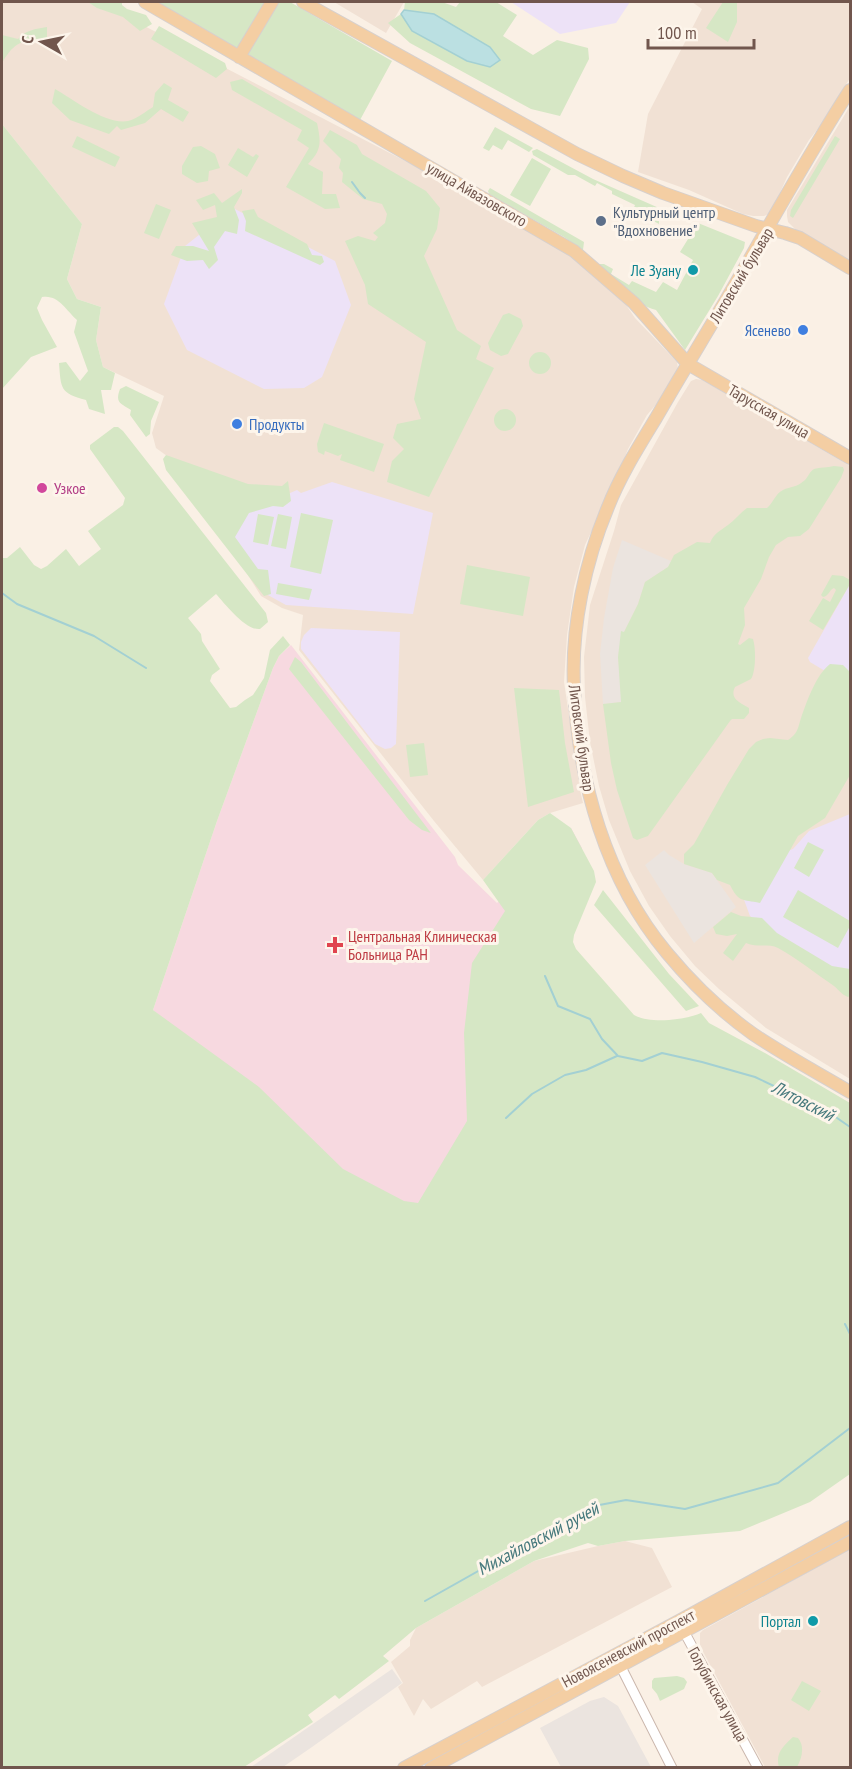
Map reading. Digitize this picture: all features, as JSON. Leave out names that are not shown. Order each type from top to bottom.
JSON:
[{"type":"main road","name":"улица Айвазовского","points":[[145,2],[574,250],[634,303],[688,364]]},
{"type":"main road","points":[[239,57],[272,2]]},
{"type":"main road","points":[[303,2],[577,154],[642,185],[756,226],[800,238],[850,268]]},
{"type":"main road","name":"Литовский бульвар","points":[[850,90],[632,457],[608,506],[588,567],[577,629],[574,686],[580,746],[598,826],[616,870],[646,924],[666,952],[714,1001],[752,1033],[850,1092]]},
{"type":"main road","name":"Тарусская улица","points":[[688,364],[850,458]]},
{"type":"main road","name":"Новоясеневский проспект","points":[[431,1767],[620,1665],[850,1527]]},
{"type":"main road","name":"Новоясеневский проспект","points":[[404,1767],[850,1542]]},
{"type":"street","points":[[831,1538],[838,1540],[838,1550]]},
{"type":"street","name":"Голубинская улица","points":[[682,1626],[758,1767]]},
{"type":"street","points":[[620,1665],[672,1767]]},
{"type":"shaded area","points":[[2,2],[98,2],[442,180],[572,255],[620,296],[635,318],[677,362],[676,373],[660,400],[647,415],[628,449],[585,545],[574,587],[567,635],[564,682],[583,803],[550,813],[538,820],[483,880],[299,650],[303,615],[282,608],[261,596],[221,532],[167,456],[156,448],[152,433],[164,396],[103,367],[96,340],[101,307],[77,299],[67,279],[82,224],[2,124]]},
{"type":"shaded area","points":[[334,2],[404,2],[386,33]]},
{"type":"shaded area","points":[[511,2],[630,2],[616,23],[560,34]]},
{"type":"shaded area","points":[[692,2],[850,2],[850,78],[787,177],[771,213],[764,216],[743,214],[689,190],[638,172],[648,114],[702,9]]},
{"type":"shaded area","points":[[850,106],[850,262],[796,230],[788,222],[787,210]]},
{"type":"shaded area","points":[[233,208],[335,261],[351,305],[322,377],[304,388],[264,389],[187,350],[164,304],[185,246]]},
{"type":"shaded area","points":[[702,380],[850,466],[850,1079],[766,1028],[695,966],[649,906],[630,871],[609,820],[599,786],[590,742],[585,697],[584,657],[590,605],[621,505],[678,402],[691,381]]},
{"type":"shaded area","points":[[332,482],[433,513],[413,614],[286,605],[266,594],[225,534],[233,518],[297,490],[301,493]]},
{"type":"shaded area","points":[[622,540],[671,561],[668,567],[645,582],[638,604],[622,632],[618,657],[622,702],[603,704],[600,654],[604,618],[613,568]]},
{"type":"shaded area","points":[[850,584],[850,686],[810,662],[808,658]]},
{"type":"shaded area","points":[[311,628],[400,632],[396,744],[391,748],[385,749],[375,744],[301,649],[304,635]]},
{"type":"shaded area","name":"Центральная Клиническая Больница РАН","points":[[291,645],[455,857],[458,865],[497,903],[571,828],[582,848],[472,1122],[424,1207],[372,1195],[153,1010],[217,821],[273,668],[279,656]]},
{"type":"shaded area","points":[[850,814],[850,978],[764,928],[750,916],[743,897],[761,860],[793,849],[809,831]]},
{"type":"shaded area","points":[[664,850],[684,864],[712,873],[736,907],[694,943],[645,865]]},
{"type":"shaded area","points":[[625,1541],[652,1548],[672,1587],[482,1687],[477,1681],[431,1709],[423,1699],[414,1716],[398,1687],[403,1683],[391,1662],[410,1646],[410,1640],[416,1628],[534,1561]]},
{"type":"shaded area","points":[[850,1549],[850,1767],[765,1767],[700,1646],[700,1633]]},
{"type":"shaded area","points":[[392,1669],[402,1683],[312,1747],[283,1767],[251,1767]]},
{"type":"shaded area","points":[[604,1697],[618,1706],[651,1767],[561,1767],[540,1728],[590,1701]]},
{"type":"green space","points":[[88,2],[122,2],[127,9],[146,15],[152,24],[140,31],[123,17],[97,8]]},
{"type":"green space","points":[[151,2],[268,2],[239,49],[232,48]]},
{"type":"green space","points":[[277,2],[290,2],[392,61],[360,120],[250,58],[248,50]]},
{"type":"green space","points":[[405,2],[442,2],[456,7],[460,2],[496,2],[517,15],[503,36],[533,55],[557,40],[588,48],[589,59],[560,116],[531,109],[410,43],[388,23],[401,14],[412,31],[467,61],[434,14],[404,10]]},
{"type":"green space","points":[[723,2],[737,2],[737,22],[728,42],[706,28]]},
{"type":"green space","points":[[159,26],[225,63],[227,69],[216,78],[151,39]]},
{"type":"green space","points":[[47,27],[47,39],[20,43],[11,50],[2,63],[2,35],[18,39],[35,29]]},
{"type":"green space","points":[[242,79],[317,123],[318,150],[308,164],[323,172],[322,194],[336,194],[340,208],[325,209],[286,187],[309,148],[297,140],[302,130],[232,90],[230,82]]},
{"type":"green space","points":[[164,83],[172,88],[168,100],[189,112],[183,122],[161,109],[145,123],[121,130],[117,126],[109,134],[70,120],[52,103],[55,89],[100,116],[128,121],[153,107],[155,93]]},
{"type":"green space","points":[[2,124],[82,224],[67,279],[77,299],[101,307],[96,340],[103,367],[115,373],[111,390],[101,390],[105,414],[89,409],[86,400],[71,395],[64,389],[60,379],[59,363],[66,362],[80,381],[88,371],[74,332],[77,320],[53,298],[42,297],[37,308],[57,347],[31,357],[2,389]]},
{"type":"green space","points":[[495,127],[533,148],[529,152],[508,140],[502,150],[493,145],[489,151],[483,148]]},
{"type":"green space","points":[[330,130],[357,145],[362,154],[426,191],[440,208],[437,229],[424,256],[457,330],[481,346],[476,359],[494,368],[429,497],[387,482],[392,461],[404,449],[393,438],[397,424],[421,419],[414,399],[426,342],[368,304],[365,285],[345,241],[358,236],[375,241],[378,237],[373,233],[385,223],[387,214],[382,204],[363,199],[342,182],[343,173],[339,168],[341,159],[323,141]]},
{"type":"green space","points":[[77,136],[120,157],[115,167],[72,147]]},
{"type":"green space","points":[[835,136],[840,139],[793,218],[790,216],[791,210]]},
{"type":"green space","points":[[201,146],[215,154],[220,168],[209,171],[208,181],[197,183],[182,174],[182,166],[193,147]]},
{"type":"green space","points":[[238,148],[253,157],[256,154],[259,156],[247,177],[228,165]]},
{"type":"green space","points":[[537,149],[593,179],[659,208],[659,224],[633,210],[635,205],[612,194],[612,191],[597,183],[595,186],[575,175],[568,175],[533,155],[532,151]]},
{"type":"green space","points":[[532,158],[551,169],[530,206],[510,195]]},
{"type":"green space","points":[[490,188],[584,242],[583,250],[489,194]]},
{"type":"green space","points":[[242,189],[234,207],[239,220],[237,234],[225,231],[214,247],[218,260],[209,269],[203,260],[187,261],[171,255],[176,246],[193,246],[209,251],[192,223],[217,217],[215,205],[203,210],[196,200],[214,193],[222,203]]},
{"type":"green space","points":[[156,204],[171,210],[159,239],[144,233]]},
{"type":"green space","points":[[254,209],[258,217],[307,244],[312,255],[322,256],[324,262],[320,265],[245,231],[246,221],[242,211]]},
{"type":"green space","points":[[698,223],[745,242],[718,296],[685,350],[656,310],[632,298],[596,265],[604,264],[613,269],[611,274],[629,285],[632,281],[656,292],[663,282],[677,290],[693,260],[680,252]]},
{"type":"green space","points":[[509,313],[521,319],[523,326],[508,354],[501,356],[490,350],[488,343],[503,315]]},
{"type":"green space","points":[[536,352],[544,352],[551,359],[551,367],[544,374],[536,374],[529,367],[529,359]]},
{"type":"green space","points":[[126,386],[159,402],[151,421],[150,434],[146,437],[130,415],[131,410],[118,400],[120,389]]},
{"type":"green space","points":[[505,409],[513,412],[516,420],[513,428],[505,431],[497,428],[494,420],[497,412]]},
{"type":"green space","points":[[324,423],[384,444],[374,472],[340,460],[342,454],[338,456],[325,451],[324,455],[318,452],[317,444]]},
{"type":"green space","points":[[114,427],[123,431],[266,613],[268,622],[260,629],[248,626],[216,594],[188,618],[201,634],[202,641],[220,669],[212,675],[210,681],[230,708],[236,707],[253,695],[264,678],[270,650],[283,636],[290,645],[279,656],[273,668],[217,821],[153,1010],[259,1087],[343,1169],[404,1201],[418,1203],[467,1121],[464,1033],[472,963],[505,911],[483,880],[538,820],[550,813],[571,828],[594,871],[596,882],[573,942],[576,949],[634,1015],[641,1018],[668,1020],[701,1013],[709,1023],[850,1103],[850,1474],[810,1502],[740,1531],[625,1541],[598,1546],[588,1543],[534,1561],[416,1628],[383,1656],[389,1661],[339,1699],[335,1695],[308,1715],[313,1722],[244,1767],[2,1767],[2,558],[7,558],[20,547],[34,565],[41,569],[66,549],[79,566],[101,549],[88,531],[123,505],[125,498],[90,449],[90,445]]},
{"type":"green space","points":[[166,455],[248,484],[282,486],[288,481],[291,501],[283,507],[273,506],[249,513],[235,537],[258,569],[268,570],[271,594],[264,596],[166,470],[163,459]]},
{"type":"green space","points":[[843,467],[841,478],[809,529],[800,536],[788,537],[776,545],[761,579],[744,608],[745,625],[738,644],[740,645],[749,638],[753,639],[755,665],[751,679],[735,687],[734,695],[737,700],[749,708],[749,713],[744,719],[730,721],[648,836],[637,840],[633,838],[617,790],[603,704],[621,702],[618,657],[621,631],[624,632],[638,604],[645,582],[668,567],[674,555],[697,542],[710,543],[715,534],[747,508],[767,508],[780,492],[802,483],[814,469]]},
{"type":"green space","points":[[301,513],[333,520],[321,574],[290,567]]},
{"type":"green space","points":[[258,514],[274,517],[268,545],[253,542]]},
{"type":"green space","points":[[278,514],[292,517],[286,549],[271,546]]},
{"type":"green space","points":[[467,565],[530,577],[523,616],[460,604]]},
{"type":"green space","points":[[832,575],[843,576],[850,580],[850,584],[823,630],[809,621],[823,598],[830,602],[836,590],[832,589],[823,597],[821,595]]},
{"type":"green space","points":[[278,583],[312,589],[309,600],[276,594]]},
{"type":"green space","points":[[295,657],[431,833],[422,830],[409,820],[289,669]]},
{"type":"green space","points":[[830,664],[843,665],[850,672],[850,775],[825,818],[798,836],[760,903],[739,898],[730,885],[717,880],[712,873],[684,864],[684,854],[694,844],[749,749],[763,739],[788,740],[794,735],[813,688]]},
{"type":"green space","points":[[514,688],[559,690],[574,792],[528,807]]},
{"type":"green space","points":[[424,743],[428,775],[410,777],[406,745]]},
{"type":"green space","points":[[808,842],[824,850],[809,877],[794,868]]},
{"type":"green space","points":[[603,890],[669,974],[699,1006],[686,1011],[594,905]]},
{"type":"green space","points":[[798,890],[850,921],[850,926],[838,948],[783,917]]},
{"type":"green space","points":[[731,912],[741,916],[762,918],[777,933],[832,966],[850,969],[850,996],[844,995],[799,961],[774,947],[746,943],[733,961],[723,953],[737,934],[727,936],[716,934],[713,927]]},
{"type":"green space","points":[[677,1676],[684,1678],[687,1682],[684,1689],[660,1701],[652,1688],[654,1678]]},
{"type":"green space","points":[[802,1681],[821,1691],[809,1711],[791,1700]]},
{"type":"green space","points":[[793,1737],[798,1738],[802,1745],[799,1763],[797,1767],[779,1767],[779,1754]]},
{"type":"water","points":[[404,10],[434,14],[490,47],[500,60],[490,67],[467,61],[412,31],[401,14]]},
{"type":"waterway","points":[[352,182],[365,198]]},
{"type":"waterway","points":[[2,593],[17,604],[94,636],[146,668]]},
{"type":"waterway","name":"Литовский","points":[[545,976],[558,1006],[590,1019],[602,1039],[618,1056],[642,1061],[662,1053],[755,1077],[827,1111],[850,1127]]},
{"type":"waterway","points":[[506,1118],[532,1094],[565,1075],[586,1070],[617,1056]]},
{"type":"waterway","points":[[845,1324],[850,1334]]},
{"type":"waterway","name":"Михайловский ручей","points":[[425,1601],[594,1506],[626,1500],[685,1509],[778,1483],[850,1428]]},
{"type":"place","name":"Культурный центр \"Вдохновение\"","points":[[601,221]]},
{"type":"place","name":"Ле Зуану","points":[[693,270]]},
{"type":"place","name":"Ясенево","points":[[803,330]]},
{"type":"place","name":"Продукты","points":[[237,424]]},
{"type":"place","name":"Узкое","points":[[42,488]]},
{"type":"place","name":"Центральная Клиническая Больница РАН","points":[[335,945]]},
{"type":"place","name":"Портал","points":[[813,1621]]}]
